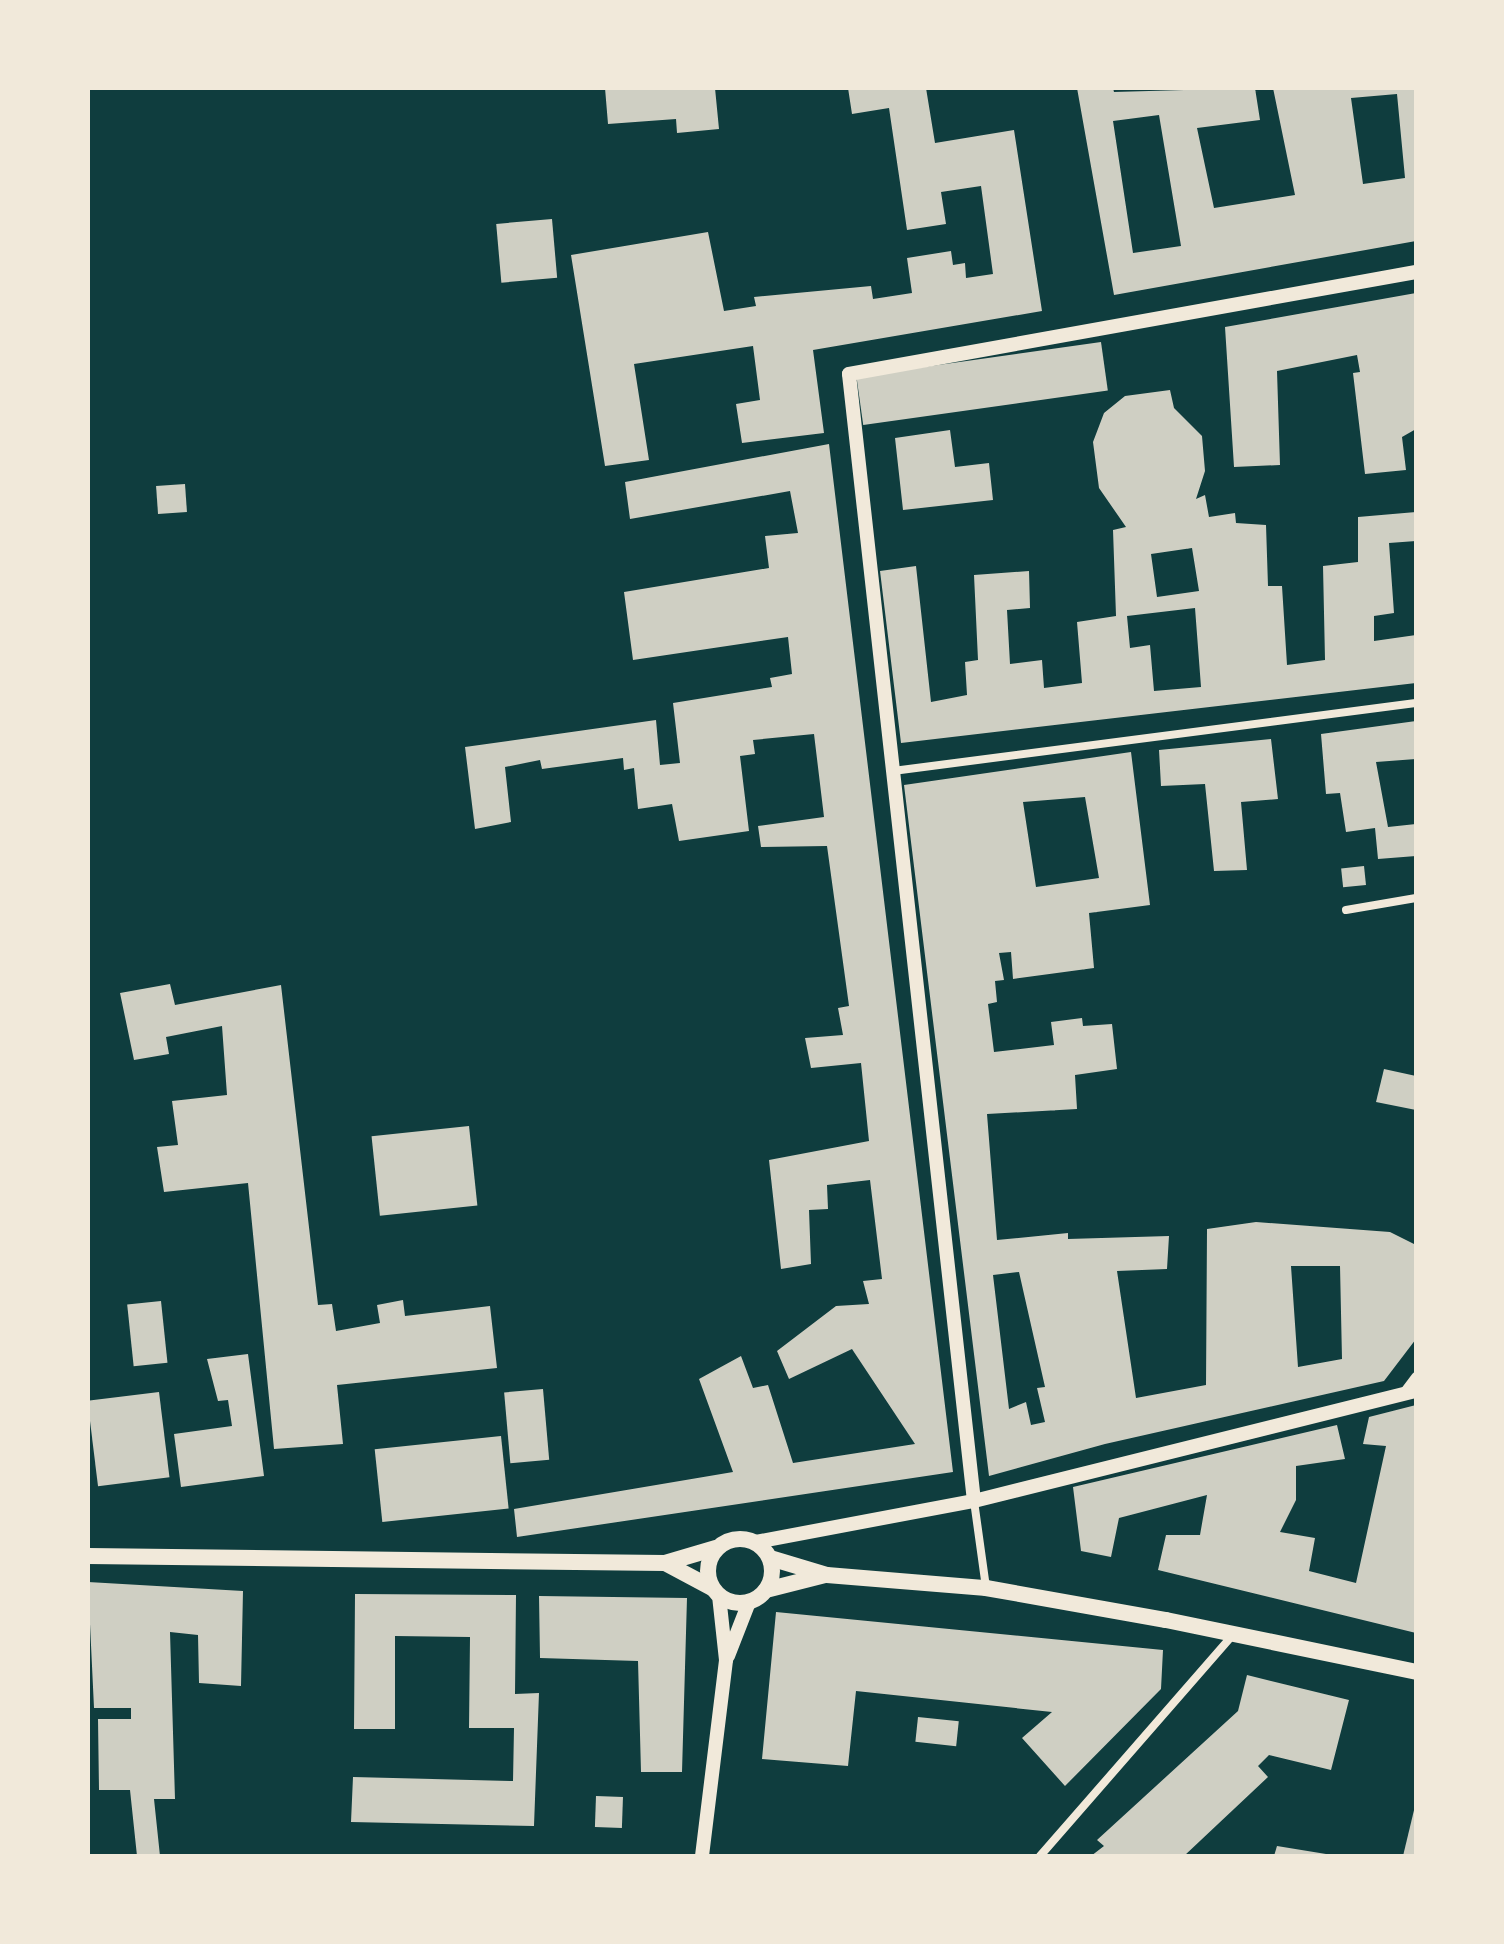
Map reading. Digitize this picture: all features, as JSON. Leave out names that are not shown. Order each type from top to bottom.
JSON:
[{"type":"main road","points":[[88,1556],[665,1563],[716,1548],[735,1538],[756,1542],[770,1558],[827,1575],[986,1588],[1235,1634],[1416,1672]]},
{"type":"main road","points":[[715,1592],[707,1568],[716,1548]]},
{"type":"main road","points":[[766,1590],[770,1558]]},
{"type":"main road","points":[[665,1563],[715,1592],[749,1602],[766,1590],[827,1575]]},
{"type":"street","points":[[986,1588],[849,374],[1416,272]]},
{"type":"street","points":[[893,771],[1416,703]]},
{"type":"street","points":[[1346,910],[1416,898]]},
{"type":"street","points":[[756,1542],[974,1501],[1410,1392],[1416,1376]]},
{"type":"street","points":[[715,1592],[726,1660]]},
{"type":"street","points":[[702,1856],[726,1660],[749,1602]]},
{"type":"street","points":[[1040,1856],[1235,1634]]},
{"type":"building","points":[[605,88],[715,88],[719,129],[677,133],[676,119],[608,124]]},
{"type":"building","points":[[848,88],[926,88],[935,143],[1014,130],[1042,311],[813,350],[824,433],[742,443],[736,404],[760,400],[753,346],[634,364],[649,460],[605,466],[571,255],[708,232],[724,311],[756,306],[754,297],[871,286],[873,299],[912,293],[907,258],[951,251],[953,265],[965,263],[966,278],[993,274],[981,186],[941,192],[946,224],[907,230],[889,108],[852,114]]},
{"type":"building","points":[[1077,88],[1113,88],[1114,92],[1255,88],[1260,120],[1197,128],[1214,208],[1295,195],[1273,88],[1416,88],[1416,241],[1114,295]],"holes":[[[1397,94],[1405,178],[1363,184],[1351,98]],[[1159,115],[1181,246],[1133,253],[1113,121]]]},
{"type":"building","points":[[552,219],[557,278],[501,283],[496,224]]},
{"type":"building","points":[[1416,293],[1416,429],[1402,437],[1406,470],[1365,474],[1353,373],[1360,372],[1357,355],[1277,371],[1280,465],[1234,467],[1225,327]]},
{"type":"building","points":[[1101,342],[1108,391],[863,425],[856,376]]},
{"type":"building","points":[[1170,390],[1174,408],[1202,436],[1205,471],[1196,499],[1205,495],[1209,517],[1235,513],[1236,523],[1266,525],[1268,586],[1282,586],[1287,665],[1325,660],[1323,566],[1358,562],[1358,517],[1416,512],[1416,541],[1389,543],[1394,613],[1374,616],[1374,641],[1416,635],[1416,683],[901,743],[880,571],[916,566],[931,702],[967,695],[965,662],[978,660],[974,575],[1029,571],[1030,608],[1007,610],[1010,664],[1042,660],[1044,688],[1082,683],[1077,622],[1116,616],[1113,530],[1126,527],[1099,488],[1093,442],[1104,413],[1125,396]],"holes":[[[1192,548],[1199,591],[1157,597],[1151,554]],[[1195,608],[1201,687],[1154,691],[1150,645],[1130,648],[1127,616]]]},
{"type":"building","points":[[950,430],[955,467],[989,463],[993,500],[903,510],[895,438]]},
{"type":"building","points":[[829,444],[953,1472],[517,1537],[514,1509],[733,1472],[699,1379],[741,1356],[753,1388],[768,1385],[793,1463],[915,1444],[852,1349],[789,1379],[777,1351],[836,1306],[869,1304],[863,1281],[882,1279],[870,1180],[827,1185],[828,1209],[809,1210],[811,1264],[781,1269],[769,1160],[869,1141],[861,1063],[811,1068],[805,1038],[843,1035],[838,1008],[849,1006],[827,846],[761,847],[758,826],[824,817],[814,734],[753,740],[755,754],[740,756],[749,831],[679,841],[672,804],[638,809],[634,768],[624,770],[623,758],[542,769],[540,760],[505,767],[511,822],[475,829],[465,747],[656,720],[660,765],[680,763],[673,703],[772,687],[770,678],[792,674],[788,637],[633,660],[624,592],[769,568],[765,536],[798,533],[790,491],[630,519],[625,482]]},
{"type":"building","points":[[185,484],[187,512],[158,514],[156,486]]},
{"type":"building","points":[[1416,721],[1416,759],[1376,762],[1388,827],[1416,824],[1416,856],[1378,859],[1375,828],[1346,832],[1340,793],[1326,794],[1321,734]]},
{"type":"building","points":[[1271,739],[1278,799],[1241,802],[1247,870],[1214,871],[1205,784],[1161,786],[1159,750]]},
{"type":"building","points":[[1131,752],[1150,905],[1089,913],[1094,968],[1013,979],[1011,952],[999,953],[1004,980],[995,981],[997,1002],[988,1004],[994,1052],[1054,1045],[1051,1022],[1082,1018],[1083,1026],[1112,1024],[1117,1069],[1075,1075],[1077,1109],[987,1114],[997,1240],[1068,1233],[1068,1239],[1169,1236],[1167,1269],[1117,1271],[1136,1398],[1206,1385],[1207,1229],[1256,1222],[1390,1232],[1416,1245],[1416,1339],[1384,1381],[1105,1444],[989,1476],[904,785]],"holes":[[[1085,797],[1099,878],[1036,887],[1023,802]],[[1291,1266],[1340,1266],[1342,1359],[1298,1367]],[[1019,1272],[1045,1387],[1037,1388],[1045,1422],[1031,1425],[1026,1402],[1009,1409],[993,1275]]]},
{"type":"building","points":[[1364,866],[1366,885],[1343,887],[1341,868]]},
{"type":"building","points":[[170,984],[175,1005],[281,985],[318,1305],[332,1304],[336,1331],[380,1323],[377,1305],[403,1300],[405,1316],[490,1306],[497,1368],[337,1385],[343,1444],[274,1449],[248,1183],[164,1192],[157,1147],[178,1145],[172,1101],[227,1095],[222,1026],[166,1037],[169,1054],[134,1060],[120,993]]},
{"type":"building","points":[[1384,1069],[1416,1076],[1416,1110],[1376,1102]]},
{"type":"building","points":[[469,1126],[477,1206],[380,1216],[372,1136]]},
{"type":"building","points":[[161,1301],[167,1363],[134,1366],[127,1305]]},
{"type":"building","points":[[248,1354],[264,1476],[181,1487],[174,1434],[232,1426],[228,1400],[218,1401],[207,1359]]},
{"type":"building","points":[[543,1389],[549,1460],[510,1463],[504,1392]]},
{"type":"building","points":[[159,1392],[169,1477],[98,1486],[88,1401]]},
{"type":"building","points":[[1416,1405],[1416,1633],[1158,1570],[1166,1535],[1200,1535],[1207,1495],[1119,1518],[1111,1557],[1081,1551],[1073,1487],[1337,1425],[1345,1459],[1296,1466],[1296,1500],[1280,1532],[1315,1538],[1309,1571],[1356,1583],[1386,1446],[1363,1444],[1369,1417]]},
{"type":"building","points":[[501,1436],[509,1509],[382,1522],[375,1449]]},
{"type":"building","points":[[88,1582],[243,1591],[241,1686],[199,1683],[198,1635],[170,1632],[175,1799],[154,1799],[160,1856],[137,1856],[130,1790],[99,1790],[98,1719],[131,1719],[131,1708],[94,1708]]},
{"type":"building","points":[[355,1594],[516,1595],[515,1694],[539,1693],[534,1826],[351,1822],[353,1777],[513,1781],[514,1728],[469,1728],[470,1637],[395,1636],[395,1729],[354,1729]]},
{"type":"building","points":[[539,1596],[687,1598],[682,1772],[641,1772],[638,1661],[540,1658]]},
{"type":"building","points":[[776,1612],[1163,1650],[1161,1689],[1065,1786],[1022,1738],[1052,1712],[856,1691],[848,1766],[762,1759]]},
{"type":"building","points":[[1247,1675],[1349,1700],[1331,1770],[1269,1755],[1258,1766],[1268,1777],[1184,1856],[1091,1856],[1104,1846],[1097,1840],[1238,1711]]},
{"type":"building","points":[[918,1717],[959,1721],[956,1746],[915,1742]]},
{"type":"building","points":[[596,1796],[623,1797],[622,1828],[595,1827]]},
{"type":"building","points":[[1415,1806],[1416,1856],[1403,1856]]},
{"type":"building","points":[[1277,1846],[1326,1854],[1326,1856],[1274,1856]]}]
